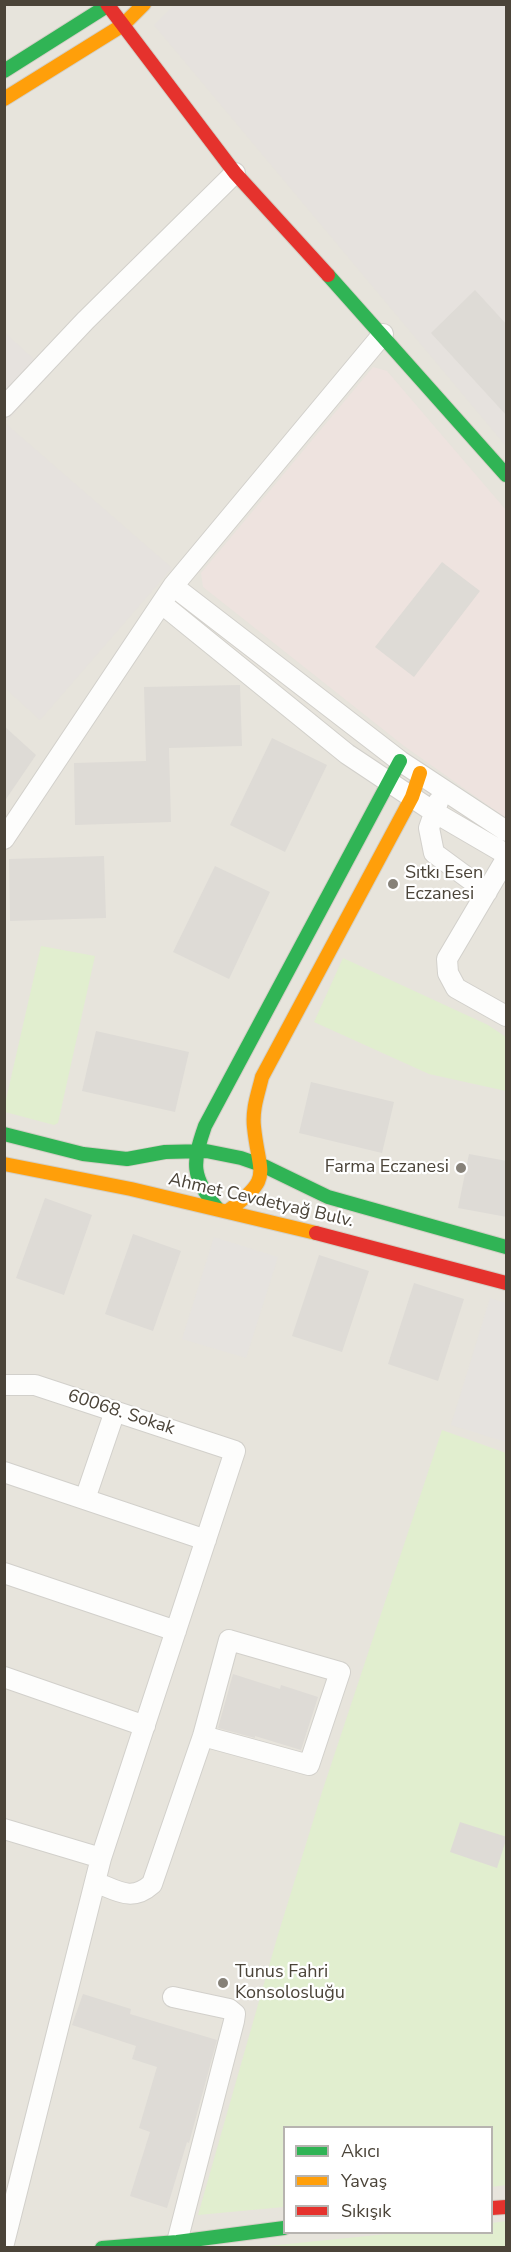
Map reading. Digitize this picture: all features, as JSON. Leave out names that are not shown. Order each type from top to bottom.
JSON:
[{"type":"street","points":[[4,99],[123,25],[144,4]]},
{"type":"street","points":[[137,44],[144,4]]},
{"type":"street","points":[[4,71],[109,5],[235,173],[383,334],[507,475]]},
{"type":"street","points":[[4,407],[84,321],[235,173]]},
{"type":"street","points":[[4,839],[173,586],[383,334]]},
{"type":"street","points":[[173,586],[400,761],[507,831]]},
{"type":"street","points":[[162,604],[347,754],[434,812],[507,854]]},
{"type":"street","points":[[400,761],[205,1126],[196,1152],[194,1171],[202,1191],[223,1210],[246,1199],[259,1183],[264,1166],[257,1142],[254,1109],[262,1077],[412,797],[420,772]]},
{"type":"street","points":[[443,788],[429,828],[434,853],[487,892]]},
{"type":"street","points":[[507,859],[447,959],[448,973],[456,988],[507,1016]]},
{"type":"street","name":"Ahmet Cevdetyağ Bulv.","points":[[4,1134],[82,1154],[127,1160],[165,1152],[206,1151],[241,1158],[264,1166],[328,1197],[507,1247]]},
{"type":"street","name":"Ahmet Cevdetyağ Bulv.","points":[[4,1164],[87,1179],[223,1210],[324,1234],[507,1283]]},
{"type":"street","name":"60068. Sokak","points":[[6,1389],[35,1385],[235,1451],[206,1540]]},
{"type":"street","points":[[85,1499],[115,1411]]},
{"type":"street","points":[[4,1472],[206,1540],[101,1858],[4,2243]]},
{"type":"street","points":[[4,1573],[176,1630]]},
{"type":"street","points":[[95,1882],[129,1895],[142,1893],[152,1884],[203,1736],[229,1640],[340,1672],[309,1765],[203,1736]]},
{"type":"street","points":[[4,1677],[145,1726]]},
{"type":"street","points":[[4,1828],[101,1858]]},
{"type":"street","points":[[173,1997],[229,2009],[235,2014],[177,2242]]},
{"type":"street","points":[[102,2247],[177,2242],[283,2228]]},
{"type":"shaded area","points":[[5,5],[506,5],[506,2247],[5,2248]]},
{"type":"shaded area","points":[[174,5],[506,5],[506,446],[154,25]]},
{"type":"shaded area","points":[[4,332],[50,374],[5,423],[172,568],[40,720],[5,688]]},
{"type":"shaded area","points":[[373,367],[387,371],[506,510],[506,818],[404,746],[203,587],[201,573]]},
{"type":"shaded area","points":[[214,1237],[278,1257],[246,1358],[182,1339]]},
{"type":"shaded area","points":[[490,1298],[506,1303],[506,1442],[451,1425]]},
{"type":"green space","points":[[41,946],[95,956],[58,1123],[54,1125],[5,1112]]},
{"type":"green space","points":[[343,958],[488,1025],[506,1037],[506,1091],[429,1074],[314,1022]]},
{"type":"green space","points":[[442,1430],[506,1453],[506,2185],[493,2187],[493,2126],[283,2126],[283,2207],[198,2215],[277,1938],[322,1792]]},
{"type":"green space","points":[[506,2221],[506,2246],[248,2248],[387,2234],[493,2234],[493,2223]]},
{"type":"building","points":[[475,290],[507,325],[507,416],[431,333]]},
{"type":"building","points":[[442,562],[480,591],[414,677],[375,647]]},
{"type":"building","points":[[240,685],[242,746],[169,748],[171,822],[75,825],[74,763],[146,761],[144,687]]},
{"type":"building","points":[[4,726],[36,755],[4,802]]},
{"type":"building","points":[[272,738],[327,765],[285,852],[230,825]]},
{"type":"building","points":[[104,856],[106,918],[10,921],[9,859]]},
{"type":"building","points":[[215,866],[270,892],[229,979],[173,952]]},
{"type":"building","points":[[96,1031],[189,1052],[175,1112],[82,1091]]},
{"type":"building","points":[[311,1082],[394,1102],[382,1153],[299,1133]]},
{"type":"building","points":[[469,1154],[507,1161],[507,1217],[458,1208]]},
{"type":"building","points":[[45,1198],[92,1215],[64,1295],[16,1278]]},
{"type":"building","points":[[133,1234],[181,1251],[153,1331],[105,1314]]},
{"type":"building","points":[[319,1255],[369,1271],[342,1352],[292,1336]]},
{"type":"building","points":[[414,1283],[464,1299],[438,1381],[388,1364]]},
{"type":"building","points":[[233,1674],[280,1689],[281,1685],[318,1697],[301,1750],[218,1728]]},
{"type":"building","points":[[460,1822],[507,1837],[497,1868],[450,1852]]},
{"type":"building","points":[[83,1994],[131,2009],[130,2014],[217,2040],[189,2143],[187,2142],[167,2208],[130,2196],[150,2132],[139,2128],[157,2067],[132,2059],[136,2046],[72,2025]]},
{"type":"traffic: fast","points":[[4,71],[110,4]]},
{"type":"traffic: fast","points":[[328,275],[506,475]]},
{"type":"traffic: fast","points":[[217,1208],[202,1187],[196,1169],[198,1150],[205,1126],[400,761]]},
{"type":"traffic: fast","points":[[4,1134],[83,1154],[127,1159],[165,1152],[206,1151],[241,1158],[264,1166],[328,1197],[506,1247]]},
{"type":"traffic: fast","points":[[102,2248],[177,2242],[283,2228]]},
{"type":"traffic: slow","points":[[4,99],[123,25],[144,4]]},
{"type":"traffic: slow","points":[[228,1211],[252,1190],[260,1175],[254,1114],[262,1077],[412,797],[420,773]]},
{"type":"traffic: slow","points":[[4,1164],[131,1189],[316,1233]]},
{"type":"traffic: jam","points":[[107,4],[235,173],[328,275]]},
{"type":"traffic: jam","points":[[316,1233],[506,1283]]},
{"type":"traffic: jam","points":[[493,2208],[506,2207]]},
{"type":"place","name":"Sıtkı Esen Eczanesi","points":[[393,884]]},
{"type":"place","name":"Farma Eczanesi","points":[[461,1168]]},
{"type":"place","name":"Tunus Fahri Konsolosluğu","points":[[223,1983]]}]
